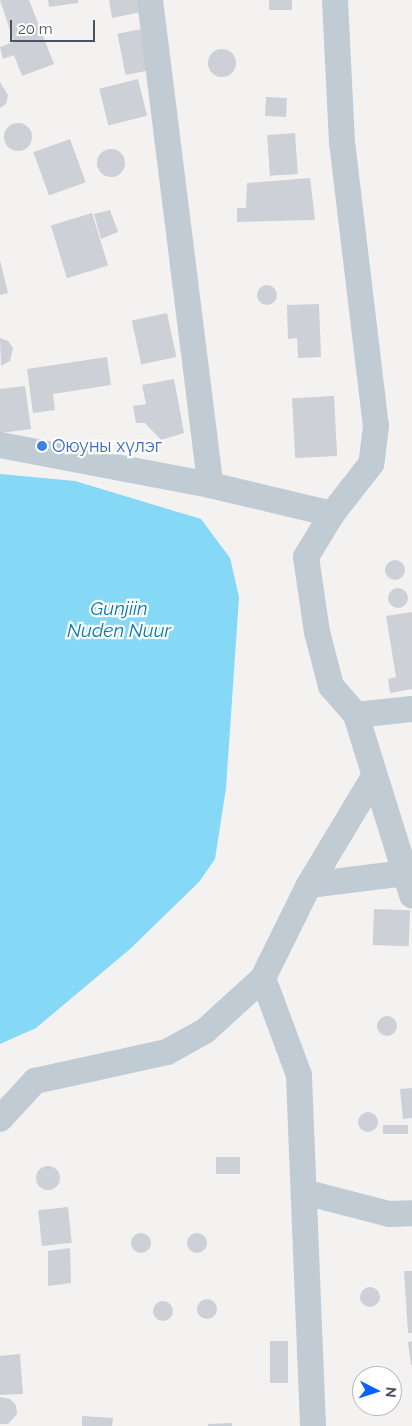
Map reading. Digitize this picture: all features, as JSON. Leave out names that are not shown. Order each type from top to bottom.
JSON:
[{"type":"street","points":[[150,0],[210,485]]},
{"type":"street","points":[[310,885],[408,884],[356,715],[331,686],[317,632],[306,557],[332,514],[371,464],[376,426],[342,142],[334,0]]},
{"type":"street","points":[[0,445],[210,485],[332,514]]},
{"type":"street","points":[[356,715],[412,709]]},
{"type":"street","points":[[0,1119],[35,1081],[167,1052],[205,1030],[263,978],[310,885],[374,777]]},
{"type":"street","points":[[263,978],[299,1075],[313,1426]]},
{"type":"street","points":[[304,1192],[389,1214],[412,1213]]},
{"type":"water","name":"Gunjiin Nuden Nuur","points":[[0,474],[75,481],[201,519],[230,558],[239,597],[226,788],[215,859],[199,882],[130,949],[36,1028],[0,1044]]},
{"type":"building","points":[[0,0],[29,0],[54,64],[22,76],[14,55],[3,59],[0,47],[14,42]]},
{"type":"building","points":[[48,0],[78,0],[78,3],[49,7]]},
{"type":"building","points":[[109,0],[138,0],[141,12],[112,18]]},
{"type":"building","points":[[269,0],[292,0],[292,10],[269,10]]},
{"type":"building","points":[[142,29],[150,70],[125,75],[117,34]]},
{"type":"building","points":[[222,49],[232,53],[236,63],[232,73],[222,77],[212,73],[208,63],[212,53]]},
{"type":"building","points":[[138,79],[147,116],[108,126],[99,89]]},
{"type":"building","points":[[0,82],[8,95],[6,104],[0,108]]},
{"type":"building","points":[[266,97],[287,98],[286,117],[265,116]]},
{"type":"building","points":[[18,123],[28,127],[32,137],[28,147],[18,151],[8,147],[4,137],[8,127]]},
{"type":"building","points":[[295,133],[298,174],[270,176],[267,135]]},
{"type":"building","points":[[70,139],[86,182],[49,196],[33,152]]},
{"type":"building","points":[[111,149],[121,153],[125,163],[121,173],[111,177],[101,173],[97,163],[101,153]]},
{"type":"building","points":[[310,178],[315,220],[237,222],[237,208],[246,208],[247,183]]},
{"type":"building","points":[[110,210],[118,232],[101,239],[94,214]]},
{"type":"building","points":[[92,213],[108,266],[67,278],[51,226]]},
{"type":"building","points":[[0,260],[8,293],[0,295]]},
{"type":"building","points":[[267,285],[274,288],[277,295],[274,302],[267,305],[260,302],[257,295],[260,288]]},
{"type":"building","points":[[319,304],[321,357],[298,358],[297,338],[288,339],[287,305]]},
{"type":"building","points":[[167,313],[176,357],[141,365],[132,320]]},
{"type":"building","points":[[0,338],[8,341],[13,348],[10,361],[1,366]]},
{"type":"building","points":[[107,357],[111,385],[53,394],[55,410],[33,413],[27,369]]},
{"type":"building","points":[[174,379],[184,433],[161,440],[145,423],[136,423],[133,406],[146,404],[142,385]]},
{"type":"building","points":[[25,386],[31,429],[0,433],[0,389]]},
{"type":"building","points":[[334,396],[337,456],[295,458],[292,398]]},
{"type":"building","points":[[395,560],[402,563],[405,570],[402,577],[395,580],[388,577],[385,570],[388,563]]},
{"type":"building","points":[[398,588],[405,591],[408,598],[405,605],[398,608],[391,605],[388,598],[391,591]]},
{"type":"building","points":[[412,612],[412,689],[390,693],[388,679],[396,677],[386,616]]},
{"type":"building","points":[[374,909],[410,910],[409,946],[373,945]]},
{"type":"building","points":[[387,1016],[394,1019],[397,1026],[394,1033],[387,1036],[380,1033],[377,1026],[380,1019]]},
{"type":"building","points":[[412,1088],[412,1118],[403,1119],[400,1089]]},
{"type":"building","points":[[368,1112],[375,1115],[378,1122],[375,1129],[368,1132],[361,1129],[358,1122],[361,1115]]},
{"type":"building","points":[[383,1125],[408,1125],[408,1134],[383,1134]]},
{"type":"building","points":[[216,1157],[240,1157],[240,1174],[216,1174]]},
{"type":"building","points":[[48,1166],[56,1170],[60,1178],[56,1186],[48,1190],[40,1186],[36,1178],[40,1170]]},
{"type":"building","points":[[68,1207],[72,1243],[42,1246],[38,1210]]},
{"type":"building","points":[[141,1233],[148,1236],[151,1243],[148,1250],[141,1253],[134,1250],[131,1243],[134,1236]]},
{"type":"building","points":[[197,1233],[204,1236],[207,1243],[204,1250],[197,1253],[190,1250],[187,1243],[190,1236]]},
{"type":"building","points":[[70,1248],[71,1283],[48,1286],[48,1251]]},
{"type":"building","points":[[404,1271],[412,1271],[412,1333],[408,1333]]},
{"type":"building","points":[[370,1287],[377,1290],[380,1297],[377,1304],[370,1307],[363,1304],[360,1297],[363,1290]]},
{"type":"building","points":[[207,1299],[214,1302],[217,1309],[214,1316],[207,1319],[200,1316],[197,1309],[200,1302]]},
{"type":"building","points":[[163,1301],[170,1304],[173,1311],[170,1318],[163,1321],[156,1318],[153,1311],[156,1304]]},
{"type":"building","points":[[270,1341],[288,1341],[288,1383],[270,1383]]},
{"type":"building","points":[[412,1341],[412,1365],[411,1365],[408,1342]]},
{"type":"building","points":[[20,1354],[23,1394],[0,1395],[0,1356]]},
{"type":"building","points":[[0,1397],[10,1399],[16,1405],[17,1414],[8,1424],[0,1424]]},
{"type":"building","points":[[82,1416],[113,1418],[112,1426],[82,1426]]},
{"type":"building","points":[[232,1423],[232,1426],[208,1426],[208,1424]]},
{"type":"place","name":"Оюуны хүлэг","points":[[42,446]]}]
